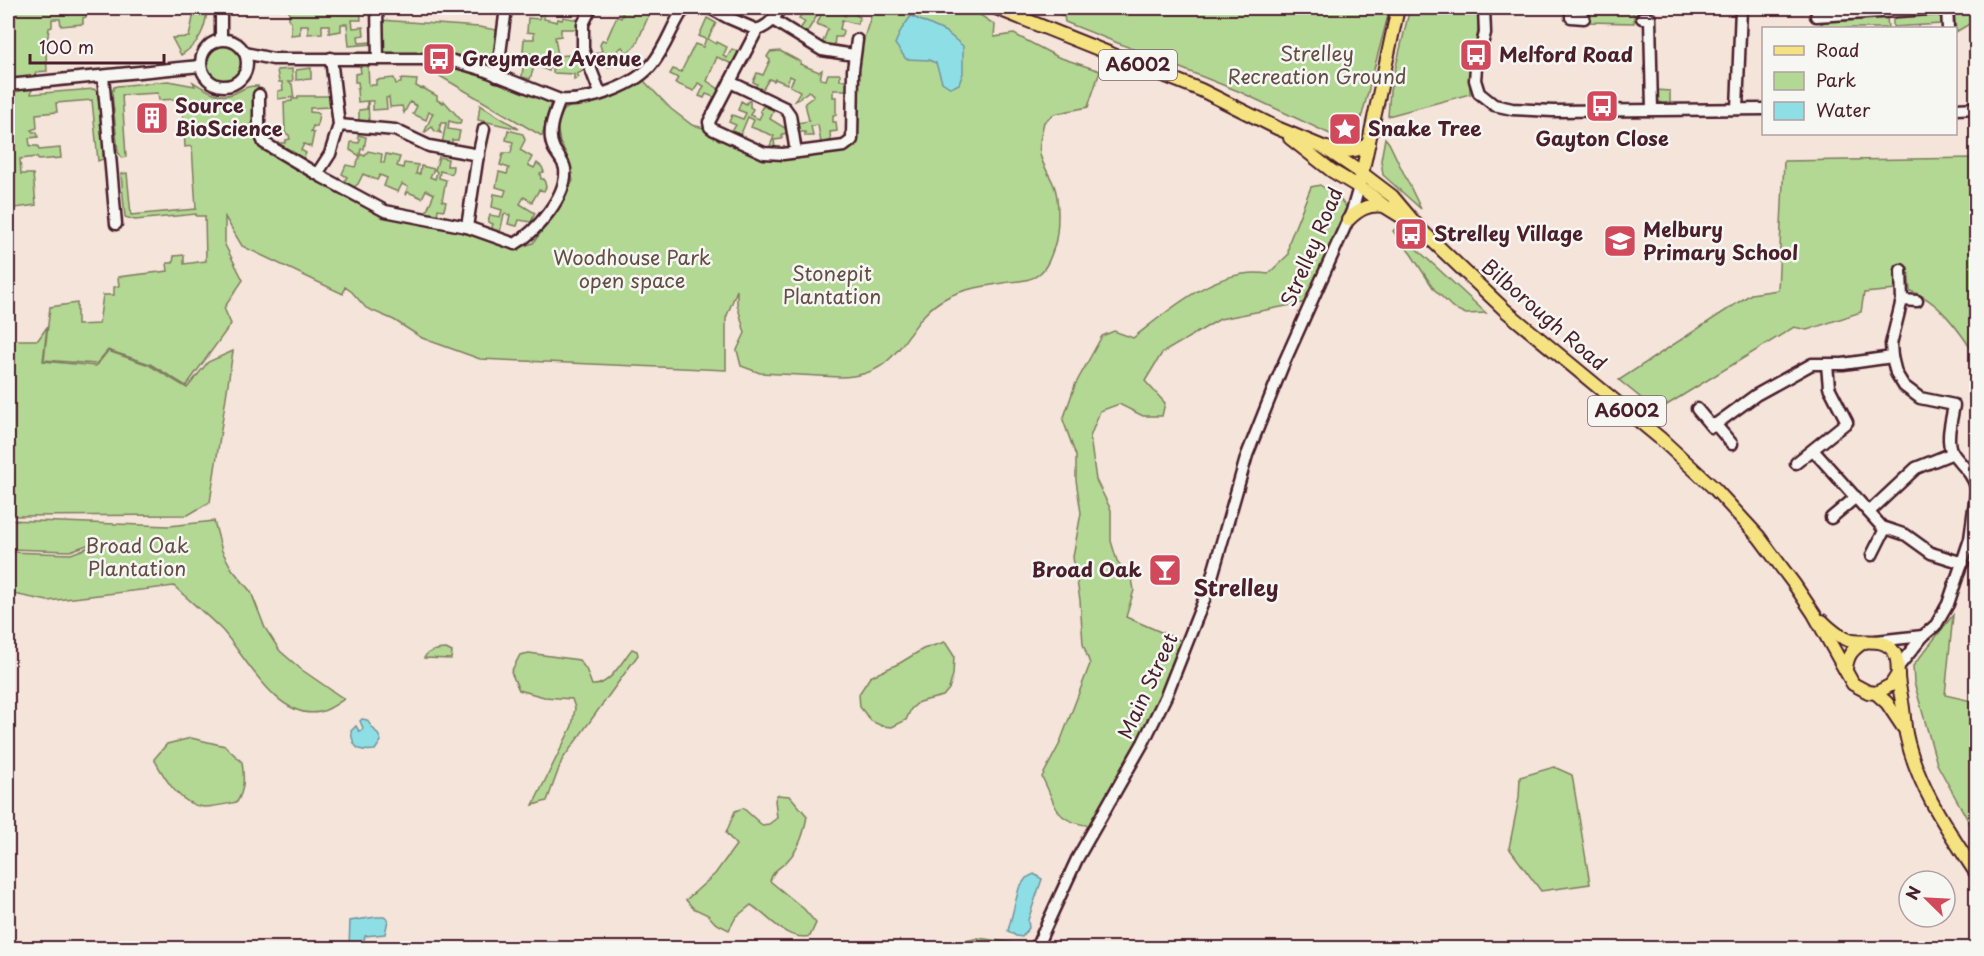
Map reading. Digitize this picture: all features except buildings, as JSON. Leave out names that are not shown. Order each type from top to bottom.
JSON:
[{"type":"main road","name":"A6002","points":[[996,8],[1201,90],[1277,128],[1323,147],[1354,151],[1369,142]]},
{"type":"main road","name":"Strelley Road","points":[[1359,187],[1398,8]]},
{"type":"main road","name":"A6002","points":[[1277,128],[1332,171],[1359,187]]},
{"type":"main road","name":"A6002","points":[[1323,147],[1363,174]]},
{"type":"main road","name":"Bilborough Road","points":[[1363,174],[1392,196],[1419,228],[1506,311],[1692,467],[1759,537],[1814,614],[1849,677],[1860,690],[1876,693],[1894,712],[1906,734]]},
{"type":"main road","name":"Bilborough Road","points":[[1359,187],[1419,228]]},
{"type":"main road","points":[[1348,220],[1363,208],[1375,205],[1384,206]]},
{"type":"main road","name":"Bilborough Road","points":[[1814,614],[1848,640],[1887,645],[1893,651],[1898,660],[1906,734],[1920,779],[1945,826],[1977,873]]},
{"type":"main road","points":[[1846,669],[1850,653],[1870,642]]},
{"type":"main road","points":[[1876,693],[1891,685],[1898,671]]},
{"type":"street","points":[[221,8],[221,39]]},
{"type":"street","points":[[377,8],[378,59]]},
{"type":"street","points":[[497,76],[506,8]]},
{"type":"street","points":[[591,8],[583,24],[583,49],[600,93]]},
{"type":"street","points":[[245,53],[273,59],[439,59],[453,61],[560,100],[584,99],[624,85],[645,72],[655,61],[681,13],[687,8]]},
{"type":"street","points":[[710,8],[757,30]]},
{"type":"street","points":[[780,8],[767,26],[757,30],[709,122],[710,127],[764,153],[783,154],[844,146],[852,140],[853,70],[857,40]]},
{"type":"street","points":[[1484,8],[1485,33],[1475,80],[1479,93],[1494,105],[1512,109],[1762,109]]},
{"type":"street","points":[[1570,8],[1571,17],[1584,18]]},
{"type":"street","points":[[1737,109],[1742,8]]},
{"type":"street","points":[[1816,16],[1947,8],[1948,27]]},
{"type":"street","points":[[1642,18],[1650,18],[1652,110]]},
{"type":"street","points":[[773,20],[822,50],[855,55]]},
{"type":"street","points":[[221,39],[235,42],[245,53],[247,62],[242,77],[236,82],[222,86],[207,80],[200,66],[205,48],[221,39]]},
{"type":"street","points":[[317,174],[330,154],[339,124],[331,58]]},
{"type":"street","points":[[246,70],[273,59]]},
{"type":"street","points":[[8,85],[200,66]]},
{"type":"street","points":[[103,76],[116,224]]},
{"type":"street","points":[[730,82],[785,108],[790,115],[796,152]]},
{"type":"street","points":[[259,94],[259,130],[264,143],[385,211],[467,227],[515,244],[527,237],[547,214],[565,180],[565,166],[553,147],[550,134],[551,123],[560,100]]},
{"type":"street","points":[[1957,109],[1977,108]]},
{"type":"street","points":[[339,124],[395,130],[429,146],[479,154]]},
{"type":"street","points":[[467,227],[484,129]]},
{"type":"street","name":"Strelley Road","points":[[1259,425],[1283,365],[1348,220],[1359,187]]},
{"type":"street","points":[[1901,270],[1902,300],[1893,333],[1892,357],[1899,378],[1914,395],[1926,401],[1954,405],[1950,439],[1953,453],[1968,469],[1977,487]]},
{"type":"street","points":[[1902,300],[1917,301]]},
{"type":"street","points":[[1697,409],[1712,426],[1806,366],[1892,357]]},
{"type":"street","points":[[1796,463],[1847,422],[1829,387],[1827,365]]},
{"type":"street","points":[[1715,424],[1732,444]]},
{"type":"street","name":"Main Street","points":[[1036,948],[1077,859],[1147,736],[1171,685],[1209,587],[1247,455],[1259,425]]},
{"type":"street","points":[[1813,450],[1885,529],[1906,535],[1931,553],[1963,563]]},
{"type":"street","points":[[1869,512],[1916,468],[1953,453]]},
{"type":"street","points":[[1898,671],[1923,636],[1936,625],[1942,616],[1970,539],[1977,493]]},
{"type":"street","points":[[1831,519],[1856,497]]},
{"type":"street","points":[[1872,555],[1885,529]]},
{"type":"street","points":[[1870,642],[1923,636]]},
{"type":"green space","points":[[8,8],[47,8],[47,10],[69,15],[71,8],[86,8],[83,24],[61,26],[60,19],[52,19],[46,52],[47,71],[36,72],[36,76],[43,76],[35,78],[31,94],[94,89],[98,98],[102,98],[107,151],[104,151],[103,159],[98,161],[92,100],[56,103],[57,112],[36,114],[37,128],[31,130],[37,132],[38,137],[29,138],[30,146],[38,146],[39,150],[60,148],[61,158],[20,159],[21,174],[33,174],[36,205],[8,209]]},
{"type":"green space","points":[[195,8],[207,8],[205,23],[197,41],[181,55],[172,38],[189,37]]},
{"type":"green space","points":[[289,8],[309,9],[310,11],[315,8],[360,8],[361,20],[352,20],[353,28],[363,27],[364,35],[358,36],[359,43],[372,42],[371,27],[374,27],[373,44],[349,46],[347,24],[341,24],[341,31],[329,33],[329,25],[322,25],[322,33],[308,34],[308,25],[300,25],[300,34],[291,35]]},
{"type":"green space","points":[[537,8],[543,8],[544,19],[557,22],[563,17],[580,20],[577,29],[561,29],[561,36],[555,37],[558,56],[568,55],[569,60],[583,63],[585,70],[577,74],[579,77],[574,80],[574,74],[553,73],[553,69],[549,68],[549,71],[540,67],[542,61],[537,58],[530,79],[522,77],[523,67],[519,66],[520,59],[530,60],[531,54],[523,51],[524,39],[534,39],[534,33],[527,32],[528,18],[539,19],[541,9]]},
{"type":"green space","points":[[622,8],[656,8],[654,12],[651,10],[636,45],[627,53],[622,47],[618,50],[623,59],[615,62],[612,53],[608,55],[612,66],[608,67],[607,63],[597,67],[594,54],[602,51],[600,45],[602,40],[606,41],[617,16],[621,18],[623,14],[619,12]]},
{"type":"green space","points":[[656,8],[674,8],[668,14]]},
{"type":"green space","points":[[804,8],[810,10],[811,8],[844,8],[842,14],[845,16],[849,8],[857,11],[856,15],[860,17],[857,24],[842,20],[840,29],[843,30],[842,37],[835,37],[834,48],[822,44],[828,29],[817,24],[821,15],[818,14],[807,32],[800,29],[805,22],[799,19]]},
{"type":"green space","points":[[874,8],[961,8],[980,15],[995,25],[994,37],[1014,34],[1058,57],[1100,71],[1088,107],[1054,114],[1044,122],[1040,154],[1055,189],[1058,224],[1056,241],[1044,269],[1039,274],[1022,281],[974,288],[946,298],[931,308],[920,320],[891,358],[862,374],[840,377],[760,373],[741,366],[737,350],[745,333],[737,304],[737,290],[726,318],[726,370],[480,359],[422,338],[394,320],[366,308],[345,287],[343,294],[242,246],[225,217],[225,245],[243,280],[224,308],[231,324],[186,386],[150,364],[108,350],[96,364],[44,360],[50,307],[77,303],[77,325],[99,324],[103,295],[114,295],[114,287],[119,286],[118,277],[168,271],[167,263],[173,263],[174,256],[184,255],[184,264],[206,261],[205,216],[196,216],[196,214],[135,220],[125,217],[121,174],[127,173],[131,215],[196,209],[192,146],[185,147],[182,94],[179,99],[159,100],[158,93],[122,95],[126,157],[122,158],[118,152],[112,93],[114,87],[168,81],[195,86],[193,82],[215,94],[227,95],[248,87],[258,86],[254,116],[259,146],[328,188],[353,198],[383,215],[466,232],[515,249],[533,243],[555,214],[573,181],[566,153],[560,143],[557,124],[564,110],[574,104],[604,96],[643,80],[671,109],[692,125],[708,129],[753,154],[782,160],[810,157],[856,145],[859,116],[858,66],[862,44]]},
{"type":"green space","name":"Strelley Recreation Ground","points":[[1043,8],[1390,8],[1355,142],[1330,134],[1238,91],[1065,22],[1064,16]]},
{"type":"green space","points":[[1410,8],[1478,8],[1478,30],[1470,94],[1388,116],[1390,91]]},
{"type":"green space","points":[[1954,8],[1976,8],[1976,20],[1957,31]]},
{"type":"green space","points":[[1587,12],[1634,13],[1634,23],[1587,22]]},
{"type":"green space","points":[[1935,14],[1941,18],[1941,24],[1893,27],[1893,19],[1898,15]]},
{"type":"green space","points":[[707,18],[716,23],[708,39],[727,47],[723,56],[727,58],[732,49],[740,53],[732,64],[717,57],[707,81],[719,89],[714,100],[714,97],[706,94],[704,98],[699,96],[704,86],[698,83],[694,91],[675,83],[678,78],[670,74],[673,69],[681,72],[695,44],[703,47],[706,39],[699,36]]},
{"type":"green space","points":[[1887,18],[1888,27],[1818,27],[1824,19]]},
{"type":"green space","points":[[380,20],[497,30],[492,71],[454,57],[437,54],[382,55]]},
{"type":"green space","points":[[224,44],[237,50],[243,63],[237,76],[224,82],[211,76],[205,63],[211,50]]},
{"type":"green space","points":[[780,51],[801,62],[800,64],[819,72],[822,70],[820,79],[826,80],[828,74],[840,74],[840,80],[848,80],[848,89],[833,90],[833,97],[836,97],[836,115],[833,115],[833,122],[836,122],[837,131],[830,132],[831,145],[821,143],[818,125],[811,126],[813,136],[805,136],[805,132],[797,132],[798,123],[809,121],[805,103],[814,96],[809,91],[794,102],[800,91],[790,86],[794,78],[790,76],[787,84],[769,79],[761,92],[755,88],[757,84],[753,82],[757,73],[763,75],[770,60],[767,57],[770,52]]},
{"type":"green space","points":[[416,62],[470,70],[551,102],[542,136]]},
{"type":"green space","points":[[360,66],[368,66],[369,85],[376,85],[376,80],[394,78],[396,84],[401,83],[401,79],[417,80],[416,86],[437,96],[437,100],[443,103],[444,101],[461,120],[460,124],[449,121],[448,129],[460,131],[458,140],[452,140],[451,146],[442,144],[446,123],[441,123],[439,130],[441,133],[432,127],[424,133],[433,113],[429,112],[426,120],[413,114],[417,106],[410,102],[404,113],[402,106],[390,107],[389,97],[386,98],[387,109],[373,110],[373,101],[368,101],[369,123],[359,123],[359,110],[367,109],[367,101],[358,102],[357,89],[359,89],[358,82],[355,82],[355,74],[361,73]]},
{"type":"green space","points":[[311,68],[311,79],[296,80],[296,70]]},
{"type":"green space","points":[[292,69],[293,81],[288,82],[292,84],[294,99],[298,99],[298,96],[329,96],[330,107],[310,108],[310,112],[319,113],[317,127],[313,126],[311,132],[314,133],[311,147],[304,144],[301,150],[306,153],[302,161],[291,155],[292,151],[277,143],[285,143],[290,139],[285,133],[284,102],[292,101],[292,97],[278,99],[278,91],[283,90],[277,70]]},
{"type":"green space","points":[[1655,90],[1670,91],[1670,105],[1658,101]]},
{"type":"green space","points":[[741,101],[746,104],[750,101],[750,107],[753,109],[750,115],[759,119],[763,106],[774,110],[770,119],[785,128],[788,133],[782,134],[782,139],[774,140],[775,147],[770,146],[774,136],[751,127],[754,120],[748,117],[740,136],[731,133],[736,125],[729,122],[732,115],[743,119],[746,113],[738,110]]},
{"type":"green space","points":[[480,105],[519,129],[478,120]]},
{"type":"green space","points":[[508,130],[523,134],[525,140],[520,150],[532,157],[528,165],[534,168],[537,163],[542,167],[544,172],[540,173],[541,179],[544,179],[546,187],[544,191],[539,190],[532,202],[524,197],[520,204],[535,213],[531,222],[519,220],[517,226],[508,224],[510,215],[504,214],[500,232],[490,234],[493,224],[488,222],[490,215],[500,217],[502,210],[492,207],[494,194],[504,196],[506,190],[496,187],[499,172],[507,174],[509,168],[500,165],[503,153],[511,153],[513,142],[506,140]]},
{"type":"green space","points":[[358,135],[366,137],[364,149],[361,149],[360,154],[365,156],[368,151],[382,154],[381,162],[384,163],[386,154],[400,157],[397,166],[403,168],[404,163],[418,165],[416,174],[420,174],[421,166],[434,169],[430,177],[435,179],[439,157],[448,159],[447,166],[453,166],[452,174],[440,171],[439,178],[446,180],[442,201],[446,202],[444,210],[438,209],[437,218],[425,215],[434,194],[426,190],[422,198],[408,192],[406,195],[408,187],[402,184],[398,192],[384,186],[387,178],[380,175],[377,180],[363,174],[354,187],[343,184],[347,177],[342,174],[346,165],[355,167],[360,156],[350,150],[351,142],[359,143]]},
{"type":"green space","points":[[1385,138],[1421,209],[1383,175],[1381,160]]},
{"type":"green space","points":[[1976,158],[1976,356],[1956,327],[1939,309],[1930,301],[1910,291],[1908,267],[1894,269],[1896,290],[1864,293],[1861,312],[1807,330],[1794,327],[1657,411],[1619,380],[1751,294],[1778,290],[1784,161]]},
{"type":"green space","points":[[1320,185],[1339,198],[1348,209],[1307,302],[1220,319],[1162,353],[1145,381],[1165,403],[1162,416],[1143,416],[1119,404],[1100,411],[1090,437],[1096,480],[1111,510],[1111,541],[1117,561],[1132,579],[1134,590],[1126,617],[1184,642],[1140,742],[1092,826],[1079,824],[1058,811],[1042,777],[1059,745],[1090,664],[1083,644],[1080,600],[1073,557],[1081,513],[1076,480],[1076,456],[1063,420],[1075,385],[1102,336],[1114,331],[1133,338],[1179,303],[1213,283],[1249,273],[1268,274],[1288,255],[1289,242],[1311,187]]},
{"type":"green space","points":[[1395,229],[1486,313],[1466,314],[1453,308],[1434,289],[1393,231]]},
{"type":"green space","points":[[47,327],[43,361],[96,366],[108,351],[149,365],[187,388],[208,362],[233,351],[210,502],[188,515],[8,516],[8,340],[38,340]]},
{"type":"green space","name":"Broad Oak Plantation","points":[[8,520],[169,526],[214,521],[222,551],[232,569],[251,592],[265,628],[280,651],[302,670],[344,699],[320,712],[304,712],[290,707],[264,684],[222,630],[174,586],[48,601],[8,593],[8,552],[71,554],[100,543],[99,541],[70,551],[8,549]]},
{"type":"green space","points":[[1953,615],[1945,695],[1976,702],[1970,757],[1976,758],[1976,835],[1937,764],[1914,682],[1913,666]]},
{"type":"green space","points":[[945,642],[954,656],[953,675],[949,689],[943,696],[919,702],[911,709],[906,720],[892,727],[871,721],[860,707],[859,694],[870,677],[923,649]]},
{"type":"green space","points":[[446,649],[452,652],[451,659],[424,658],[430,652]]},
{"type":"green space","points":[[632,649],[637,651],[638,655],[562,760],[547,801],[533,805],[572,726],[575,708],[572,699],[544,697],[519,690],[511,672],[520,655],[529,653],[579,660],[586,669],[592,685],[598,685],[609,678]]},
{"type":"green space","points":[[191,738],[225,746],[242,762],[243,783],[237,802],[204,807],[187,801],[173,789],[154,759],[167,744]]},
{"type":"green space","points":[[1554,767],[1572,775],[1590,884],[1541,891],[1509,848],[1519,798],[1520,777]]},
{"type":"green space","points":[[777,795],[790,796],[807,816],[796,850],[775,871],[770,881],[804,909],[816,923],[810,936],[801,937],[786,932],[751,905],[736,917],[729,930],[715,923],[708,915],[693,908],[686,900],[715,874],[736,845],[726,833],[735,811],[743,808],[762,825],[769,824],[777,818],[775,800]]},
{"type":"green space","points":[[978,938],[1013,943],[1013,948],[949,948],[951,945]]},
{"type":"water","points":[[911,16],[946,32],[963,46],[963,73],[959,84],[951,88],[942,82],[936,63],[929,60],[906,59],[895,44]]},
{"type":"water","points":[[367,720],[380,738],[381,741],[375,750],[357,748],[353,741],[351,731],[356,726],[359,731],[362,730],[360,721]]},
{"type":"water","points":[[1034,874],[1042,879],[1028,920],[1029,928],[1022,937],[1016,936],[1008,931],[1019,888],[1026,878]]},
{"type":"water","points":[[384,917],[388,920],[385,934],[365,936],[362,948],[349,948],[350,921]]},
{"type":"place","name":"Melford Road","points":[[1476,55]]},
{"type":"place","name":"Greymede Avenue","points":[[439,59]]},
{"type":"place","name":"Gayton Close","points":[[1602,106]]},
{"type":"place","name":"Source BioScience","points":[[152,118]]},
{"type":"place","name":"Snake Tree","points":[[1345,129]]},
{"type":"place","name":"Strelley Village","points":[[1411,234]]},
{"type":"place","name":"Melbury Primary School","points":[[1620,241]]},
{"type":"place","name":"Broad Oak","points":[[1165,570]]},
{"type":"district","name":"Strelley","points":[[1236,588]]},
{"type":"park label","name":"Woodhouse Park open space","points":[[632,270]]},
{"type":"park label","name":"Stonepit Plantation","points":[[832,286]]}]
